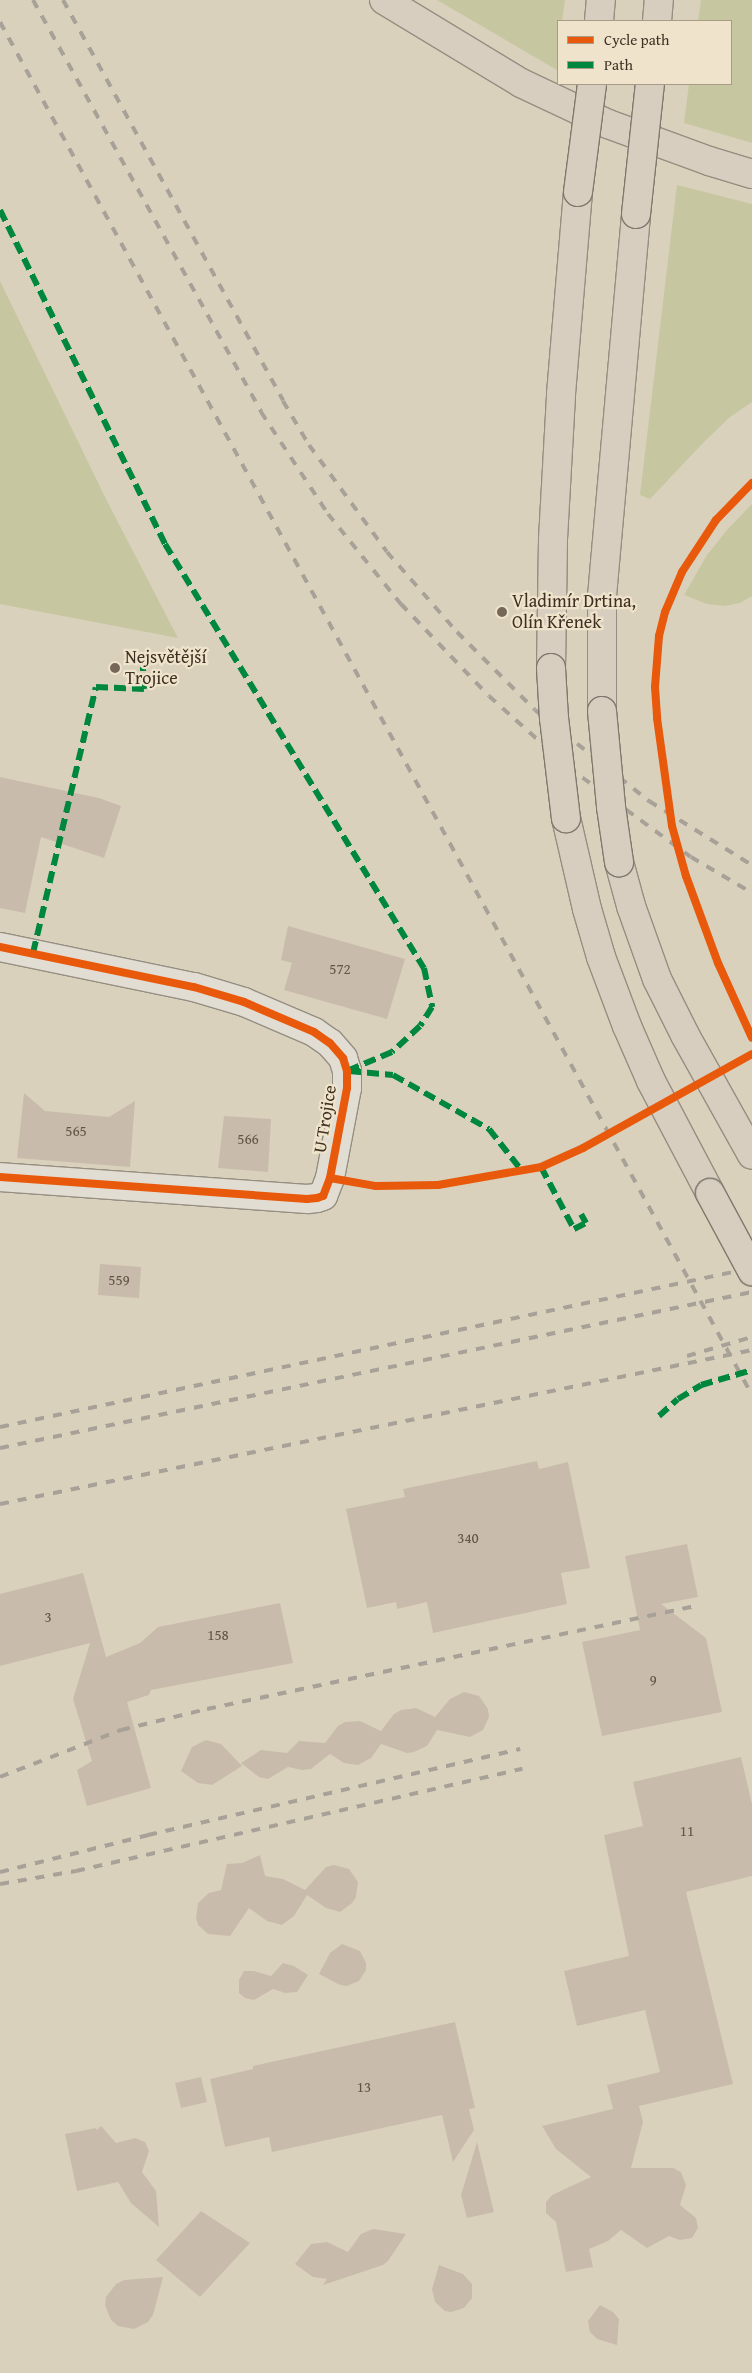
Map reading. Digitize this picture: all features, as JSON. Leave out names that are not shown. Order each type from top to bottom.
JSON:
[{"type":"main road","points":[[384,0],[521,84],[599,120],[658,144],[752,174]]},
{"type":"main road","points":[[599,20],[601,0]]},
{"type":"main road","points":[[657,20],[660,0]]},
{"type":"main road","points":[[592,85],[578,192],[561,394],[553,539],[551,668],[555,726],[566,818],[587,909],[601,957],[627,1026],[655,1089],[752,1271]]},
{"type":"main road","points":[[650,85],[636,214],[602,596],[602,711],[611,807],[620,862],[631,906],[657,979],[685,1035],[752,1155]]},
{"type":"street","name":"U Trojice","points":[[0,947],[194,987],[244,1002],[314,1032],[330,1043],[343,1058],[347,1071],[346,1088],[330,1178],[323,1196],[317,1198],[0,1178]]},
{"type":"green space","points":[[437,0],[565,0],[562,20],[557,20],[557,70]]},
{"type":"green space","points":[[701,0],[752,0],[752,143],[684,123],[689,85],[732,85],[732,20],[698,20]]},
{"type":"green space","points":[[677,185],[752,204],[752,402],[730,417],[650,499],[640,495]]},
{"type":"green space","points":[[0,281],[106,499],[178,638],[0,604]]},
{"type":"green space","points":[[752,504],[752,596],[740,603],[725,606],[707,604],[684,595],[707,555],[727,530]]},
{"type":"building","points":[[0,777],[99,798],[121,806],[104,858],[41,837],[25,913],[0,908]]},
{"type":"building","points":[[288,926],[405,959],[387,1019],[284,990],[292,963],[281,960]]},
{"type":"building","points":[[24,1093],[45,1111],[109,1117],[135,1101],[130,1167],[17,1158]]},
{"type":"building","points":[[224,1116],[271,1119],[268,1172],[218,1168]]},
{"type":"building","points":[[100,1264],[141,1267],[139,1298],[98,1295]]},
{"type":"building","points":[[537,1461],[539,1469],[568,1462],[590,1568],[561,1573],[567,1604],[433,1633],[427,1602],[397,1609],[396,1602],[367,1608],[346,1509],[405,1497],[403,1489]]},
{"type":"building","points":[[687,1544],[698,1597],[661,1604],[706,1638],[722,1712],[602,1736],[582,1642],[640,1630],[625,1556]]},
{"type":"building","points":[[83,1573],[106,1657],[140,1643],[158,1627],[280,1603],[293,1663],[151,1690],[149,1695],[127,1702],[151,1788],[87,1806],[77,1770],[92,1761],[73,1699],[90,1643],[0,1666],[0,1594]]},
{"type":"building","points":[[464,1692],[479,1696],[488,1709],[489,1717],[483,1730],[470,1737],[437,1730],[427,1746],[414,1752],[407,1753],[381,1744],[371,1758],[358,1765],[344,1763],[330,1754],[311,1769],[302,1770],[288,1767],[268,1779],[259,1777],[241,1763],[261,1750],[287,1753],[299,1741],[325,1743],[338,1726],[345,1722],[360,1721],[381,1731],[394,1714],[401,1710],[416,1708],[435,1717],[450,1699]]},
{"type":"building","points":[[206,1740],[221,1744],[242,1766],[212,1785],[198,1783],[181,1771],[192,1747]]},
{"type":"building","points":[[741,1757],[752,1804],[752,1876],[686,1892],[733,2084],[639,2106],[643,2122],[631,2168],[673,2168],[681,2172],[686,2185],[680,2205],[696,2218],[698,2228],[692,2238],[680,2240],[669,2236],[647,2248],[621,2230],[608,2241],[589,2249],[593,2267],[566,2272],[556,2222],[546,2213],[546,2202],[552,2195],[591,2177],[556,2149],[542,2126],[613,2109],[607,2085],[660,2072],[645,2010],[577,2026],[564,1971],[629,1956],[604,1835],[643,1826],[633,1782]]},
{"type":"building","points":[[260,1855],[265,1876],[283,1879],[305,1890],[326,1867],[334,1865],[349,1869],[358,1882],[356,1897],[352,1903],[340,1912],[326,1908],[307,1895],[294,1916],[282,1925],[267,1921],[249,1908],[230,1936],[208,1934],[198,1925],[196,1918],[198,1903],[209,1893],[221,1890],[227,1864],[242,1863]]},
{"type":"building","points":[[342,1944],[360,1951],[366,1963],[366,1970],[359,1981],[347,1986],[340,1985],[319,1974],[330,1953]]},
{"type":"building","points":[[283,1963],[294,1966],[308,1975],[297,1992],[285,1993],[273,1989],[254,2000],[245,1998],[239,1993],[239,1980],[244,1971],[254,1971],[271,1976]]},
{"type":"building","points":[[455,2022],[475,2108],[469,2109],[474,2130],[453,2162],[442,2115],[272,2152],[269,2137],[225,2147],[210,2079],[253,2069],[253,2066]]},
{"type":"building","points":[[201,2077],[207,2102],[181,2108],[175,2083]]},
{"type":"building","points":[[101,2126],[116,2143],[135,2138],[145,2142],[149,2151],[142,2172],[156,2191],[159,2227],[131,2203],[118,2182],[77,2191],[65,2134],[96,2128],[97,2130]]},
{"type":"building","points":[[477,2142],[494,2212],[467,2218],[461,2195]]},
{"type":"building","points":[[201,2211],[250,2243],[200,2297],[156,2260]]},
{"type":"building","points":[[373,2229],[406,2234],[388,2261],[383,2265],[323,2285],[327,2279],[313,2277],[295,2264],[311,2244],[327,2242],[348,2252],[361,2234]]},
{"type":"building","points":[[439,2265],[463,2274],[472,2284],[472,2298],[464,2308],[451,2312],[445,2311],[435,2302],[432,2289]]},
{"type":"building","points":[[163,2277],[153,2315],[148,2322],[134,2329],[118,2326],[111,2320],[105,2305],[106,2297],[116,2284],[124,2280]]},
{"type":"building","points":[[600,2305],[613,2312],[619,2319],[617,2345],[597,2339],[590,2332],[588,2321]]},
{"type":"railway","points":[[33,0],[261,412],[328,514],[401,604],[489,696],[568,767],[691,857],[752,893]]},
{"type":"railway","points":[[63,0],[283,401],[309,445],[387,552],[457,632],[535,710],[649,801],[752,865]]},
{"type":"railway","points":[[0,22],[752,1395]]},
{"type":"railway","points":[[0,1427],[752,1268]]},
{"type":"railway","points":[[0,1448],[752,1292]]},
{"type":"railway","points":[[687,1356],[752,1337]]},
{"type":"railway","points":[[0,1504],[752,1350]]},
{"type":"railway","points":[[0,1777],[121,1730],[207,1709],[694,1606]]},
{"type":"railway","points":[[0,1872],[148,1835],[520,1749]]},
{"type":"railway","points":[[0,1884],[76,1871],[523,1769]]},
{"type":"marked path","points":[[0,210],[165,544],[424,968],[432,1007],[420,1026],[392,1052],[347,1071]]},
{"type":"marked path","points":[[33,953],[96,687],[144,689],[143,667]]},
{"type":"marked path","points":[[349,1071],[393,1075],[489,1129],[522,1171]]},
{"type":"marked path","points":[[541,1167],[574,1229],[586,1223],[581,1214]]},
{"type":"marked path","points":[[659,1416],[678,1399],[701,1385],[752,1370]]},
{"type":"cycle path","points":[[752,483],[716,520],[682,572],[665,612],[659,636],[655,687],[657,718],[672,826],[686,876],[718,963],[752,1038]]},
{"type":"cycle path","points":[[0,947],[194,987],[244,1002],[314,1032],[330,1043],[343,1058],[347,1071],[347,1088],[330,1178],[323,1196],[317,1198],[307,1199],[0,1177]]},
{"type":"cycle path","points":[[330,1178],[376,1186],[438,1185],[541,1167],[583,1148],[752,1054]]},
{"type":"place","name":"Vladimír Drtina, Olín Křenek","points":[[502,612]]},
{"type":"place","name":"Nejsvětější Trojice","points":[[115,668]]}]
